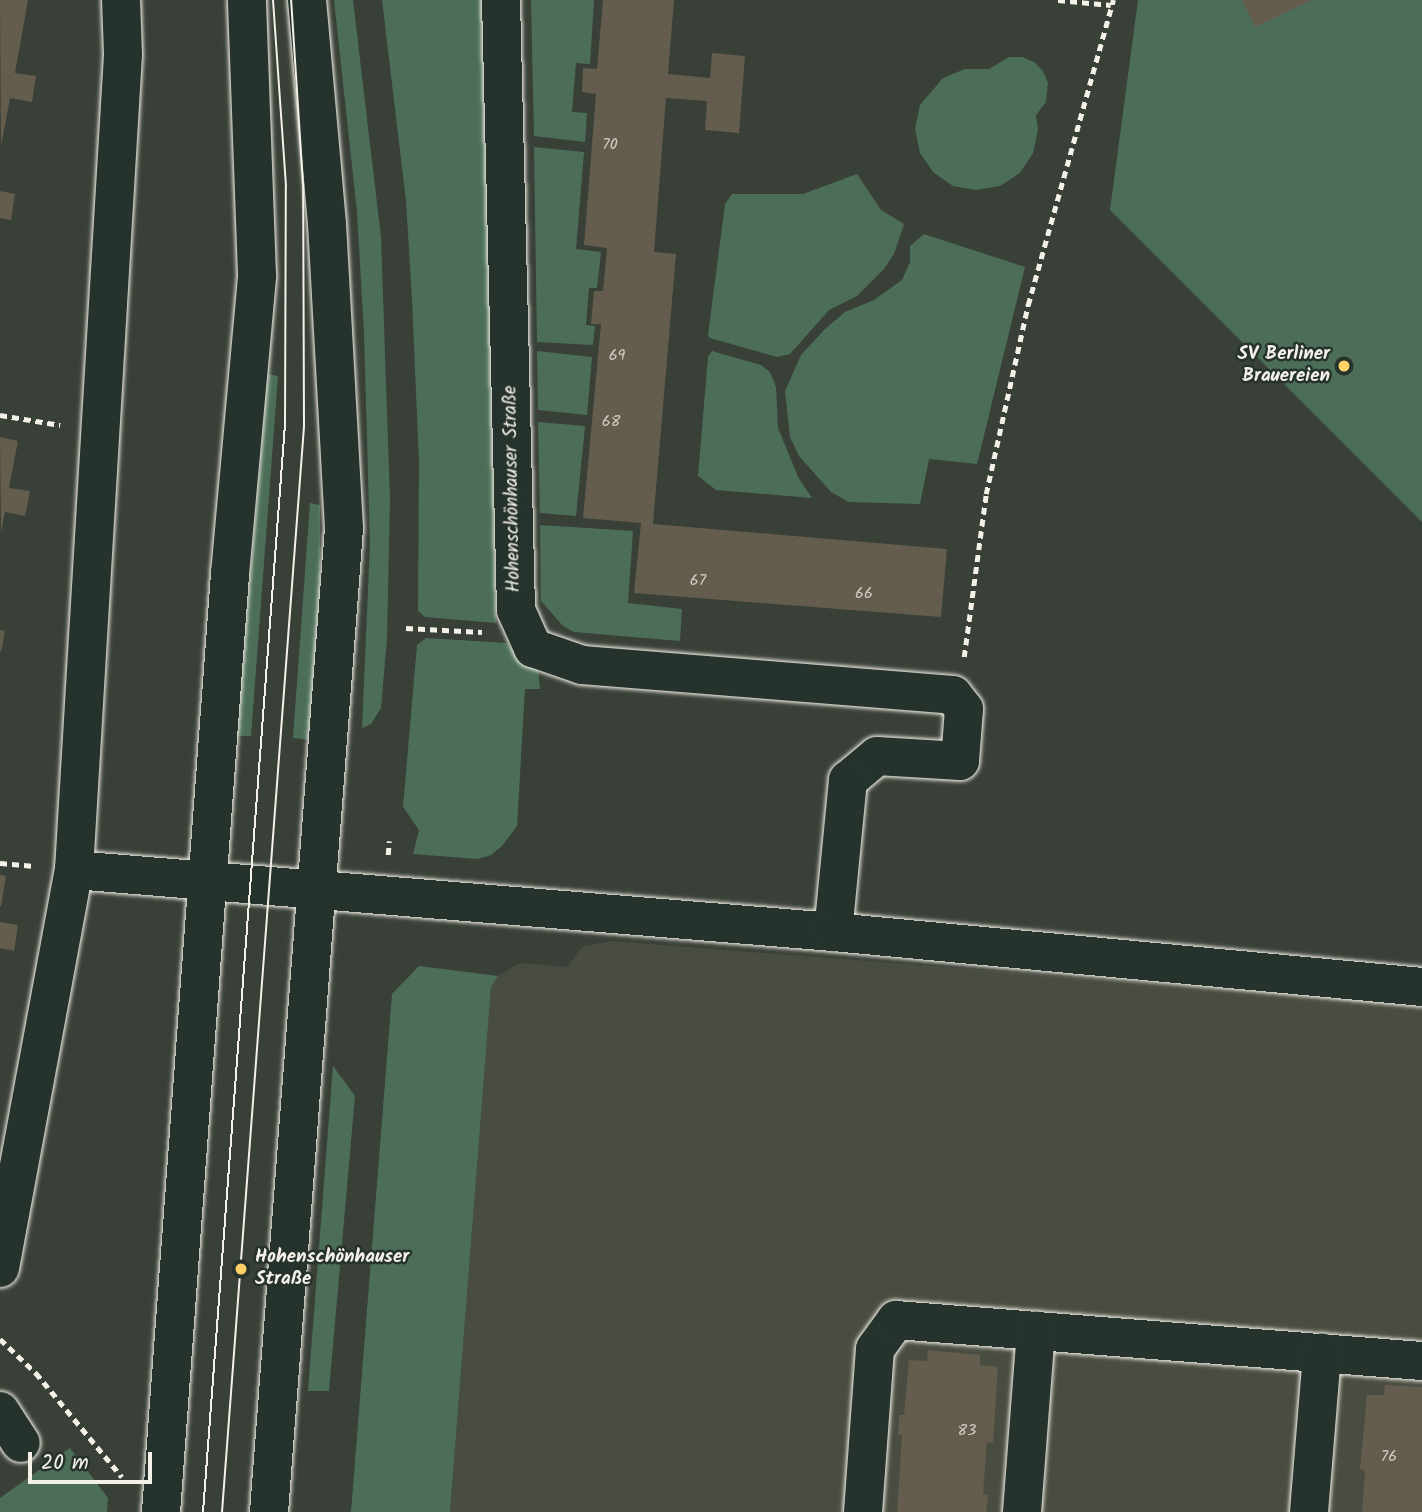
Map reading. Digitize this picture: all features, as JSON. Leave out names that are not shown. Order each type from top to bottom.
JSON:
[{"type":"street","points":[[0,1268],[74,870],[123,54],[121,0]]},
{"type":"street","points":[[161,1512],[230,574],[257,275],[247,0]]},
{"type":"street","points":[[270,1512],[344,528],[327,224],[307,0]]},
{"type":"street","name":"Hohenschönhauser Straße","points":[[501,0],[516,610],[533,648],[582,665],[953,695]]},
{"type":"street","points":[[833,932],[848,780],[877,755],[960,761],[964,709],[953,695]]},
{"type":"street","points":[[74,870],[833,932],[1422,988]]},
{"type":"street","points":[[863,1512],[875,1349],[896,1320],[1422,1361]]},
{"type":"street","points":[[1022,1512],[1036,1331]]},
{"type":"street","points":[[1309,1512],[1322,1353]]},
{"type":"street","points":[[0,1411],[22,1443]]},
{"type":"path","points":[[953,695],[961,682],[986,494],[1028,305],[1112,2],[1058,0]]},
{"type":"path","points":[[0,415],[68,426]]},
{"type":"path","points":[[406,628],[525,630]]},
{"type":"path","points":[[0,863],[10,864]]},
{"type":"path","points":[[0,1339],[36,1373],[123,1478]]},
{"type":"shaded area","points":[[611,941],[1408,1003],[1422,1008],[1422,1512],[450,1512],[491,987],[498,976],[520,963],[567,967],[583,946]]},
{"type":"green space","points":[[334,0],[353,0],[381,237],[390,499],[387,638],[381,708],[371,724],[362,728],[370,543],[364,334],[357,212]]},
{"type":"green space","points":[[382,0],[486,0],[496,623],[425,617],[418,611],[419,461],[412,299],[406,201]]},
{"type":"green space","points":[[531,0],[594,0],[590,64],[576,63],[572,112],[587,113],[585,142],[534,136]]},
{"type":"green space","name":"SV Berliner Brauereien","points":[[1138,0],[1422,0],[1422,522],[1110,210]]},
{"type":"green space","points":[[1009,57],[1022,57],[1034,62],[1043,71],[1048,83],[1046,102],[1036,115],[1038,130],[1033,153],[1020,173],[1000,186],[976,190],[953,186],[933,172],[920,153],[915,129],[920,105],[943,78],[965,69],[989,69]]},
{"type":"green space","points":[[534,147],[584,152],[576,249],[601,252],[597,288],[589,288],[586,325],[595,326],[593,345],[537,342]]},
{"type":"green space","points":[[857,174],[881,210],[904,224],[894,254],[884,269],[857,296],[829,310],[790,354],[777,357],[710,338],[708,335],[725,204],[732,194],[803,194]]},
{"type":"green space","points":[[924,234],[1025,267],[977,464],[929,459],[920,504],[849,502],[831,492],[799,456],[790,437],[785,391],[801,355],[825,329],[845,312],[874,300],[902,280],[910,262],[910,246]]},
{"type":"green space","points":[[537,351],[592,357],[587,415],[538,410]]},
{"type":"green space","points":[[712,351],[761,365],[770,372],[776,387],[778,428],[798,477],[812,498],[716,490],[698,476],[708,357]]},
{"type":"green space","points":[[268,374],[278,376],[251,736],[236,736]]},
{"type":"green space","points":[[538,422],[585,426],[576,516],[540,513]]},
{"type":"green space","points":[[310,503],[320,505],[320,610],[310,740],[293,738]]},
{"type":"green space","points":[[540,525],[633,531],[628,603],[682,609],[680,641],[574,632],[563,626],[541,601]]},
{"type":"green space","points":[[426,638],[507,643],[538,668],[540,689],[525,689],[517,826],[502,846],[491,855],[478,859],[413,854],[419,830],[403,807],[417,645]]},
{"type":"green space","points":[[419,966],[498,976],[491,987],[450,1512],[351,1512],[392,994]]},
{"type":"green space","points":[[333,1066],[355,1096],[329,1391],[308,1391]]},
{"type":"green space","points":[[70,1448],[108,1498],[107,1512],[0,1512],[0,1498]]},
{"type":"building","points":[[0,0],[28,0],[15,73],[36,76],[32,102],[10,98],[1,146]]},
{"type":"building","points":[[603,0],[674,0],[668,74],[710,78],[712,53],[745,56],[739,133],[705,130],[707,101],[666,98],[654,252],[676,254],[653,524],[947,549],[941,617],[634,593],[641,523],[583,518],[601,324],[591,324],[594,291],[603,291],[607,248],[584,245],[596,94],[582,92],[583,68],[597,69]]},
{"type":"building","points":[[1242,0],[1312,0],[1255,27]]},
{"type":"building","points":[[0,191],[15,194],[11,220],[0,218]]},
{"type":"building","points":[[0,437],[18,441],[9,488],[30,491],[25,516],[5,512],[1,532]]},
{"type":"building","points":[[0,630],[5,631],[1,652],[0,651]]},
{"type":"building","points":[[0,875],[6,876],[1,906],[0,906]]},
{"type":"building","points":[[0,922],[18,925],[14,951],[0,948]]},
{"type":"building","points":[[928,1350],[980,1355],[980,1365],[998,1367],[993,1443],[987,1442],[983,1494],[988,1495],[986,1512],[897,1512],[902,1435],[898,1435],[899,1415],[904,1415],[909,1360],[927,1361]]},
{"type":"building","points":[[1385,1385],[1422,1387],[1422,1512],[1362,1512],[1365,1471],[1360,1469],[1367,1395],[1384,1395]]},
{"type":"tram line","points":[[203,1512],[285,425],[286,186],[273,0]]},
{"type":"tram line","points":[[222,1512],[304,426],[303,184],[291,0]]},
{"type":"place","name":"SV Berliner Brauereien","points":[[1344,366]]},
{"type":"place","name":"Hohenschönhauser Straße","points":[[241,1269]]}]
